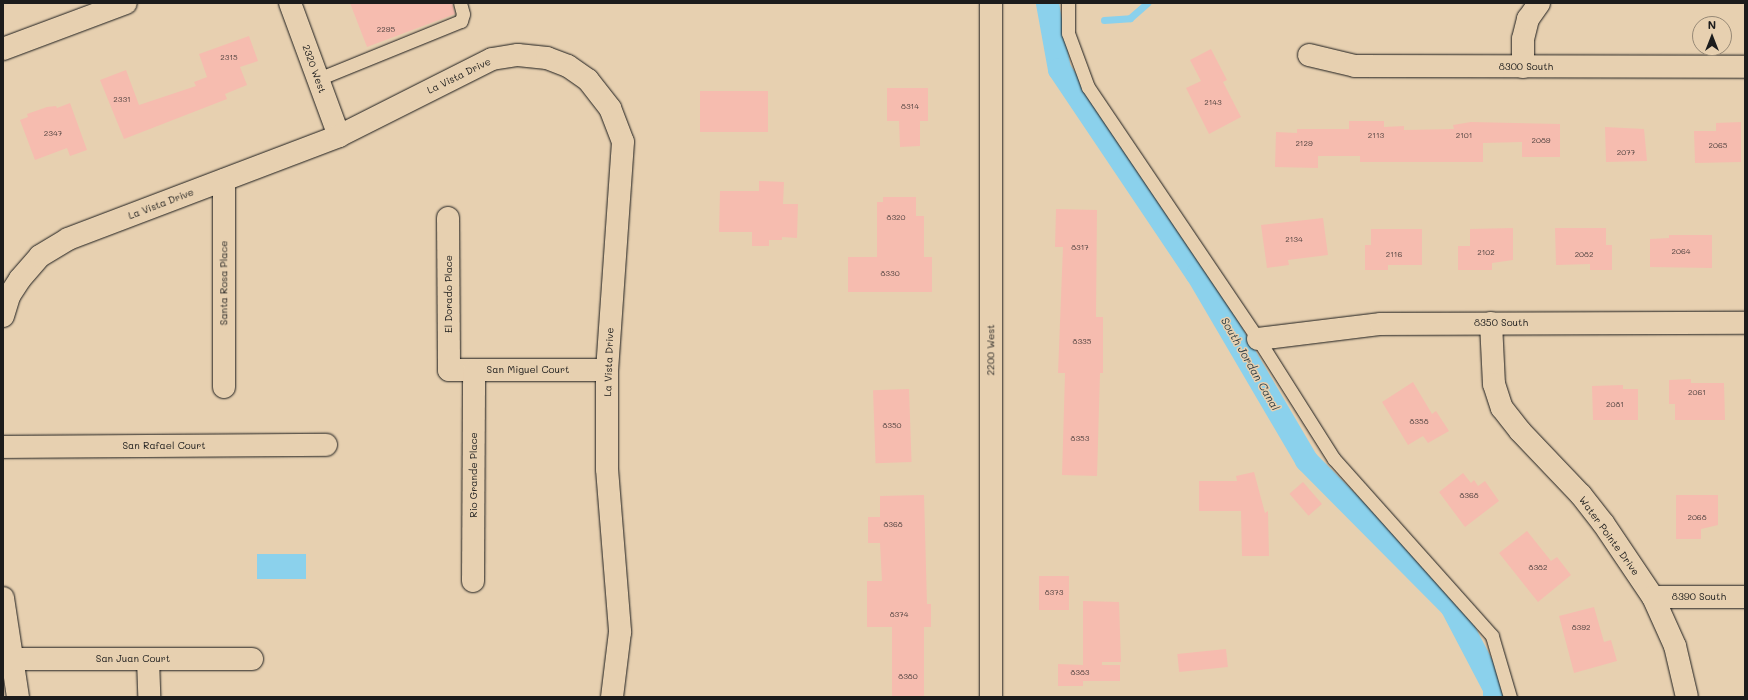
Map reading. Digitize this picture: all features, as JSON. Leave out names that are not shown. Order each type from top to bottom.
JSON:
[{"type":"street","points":[[3,49],[126,3]]},
{"type":"street","name":"2320 West","points":[[290,3],[339,136]]},
{"type":"street","name":"2200 West","points":[[991,697],[992,3]]},
{"type":"street","points":[[1523,67],[1523,39],[1528,19],[1539,3]]},
{"type":"street","name":"La Vista Drive","points":[[3,316],[9,296],[20,279],[40,256],[68,239],[339,136],[492,59],[518,55],[547,58],[568,66],[588,80],[610,108],[623,142],[607,370],[607,470],[620,632],[612,697]]},
{"type":"street","name":"8300 South","points":[[1309,55],[1355,66],[1745,67]]},
{"type":"street","name":"Santa Rosa Place","points":[[224,180],[224,387]]},
{"type":"street","name":"El Dorado Place","points":[[448,218],[449,370]]},
{"type":"street","name":"Water Pointe Drive","points":[[1491,323],[1494,384],[1502,408],[1520,431],[1581,495],[1603,523],[1652,597],[1675,646],[1688,697]]},
{"type":"street","name":"8350 South","points":[[1258,339],[1381,324],[1745,323]]},
{"type":"street","name":"San Miguel Court","points":[[449,370],[607,370]]},
{"type":"street","name":"Rio Grande Place","points":[[473,581],[474,370]]},
{"type":"street","name":"San Rafael Court","points":[[3,447],[326,445]]},
{"type":"street","name":"8390 South","points":[[1652,597],[1745,597]]},
{"type":"street","points":[[3,598],[14,659],[18,697]]},
{"type":"street","name":"San Juan Court","points":[[14,659],[252,659]]},
{"type":"street","points":[[148,659],[149,697]]},
{"type":"lane","points":[[318,79],[461,21],[463,14],[460,3]]},
{"type":"lane","points":[[1068,3],[1068,33],[1088,87],[1258,339],[1334,459],[1492,636],[1510,697]]},
{"type":"water","points":[[257,554],[306,554],[306,579],[257,579]]},
{"type":"building","points":[[350,3],[452,3],[455,14],[367,47]]},
{"type":"building","points":[[249,36],[258,61],[240,67],[247,85],[225,94],[227,99],[124,139],[100,80],[126,70],[139,105],[196,86],[194,82],[207,77],[199,54]]},
{"type":"building","points":[[1211,49],[1227,80],[1223,82],[1241,117],[1209,134],[1186,88],[1201,81],[1190,60]]},
{"type":"building","points":[[887,88],[928,88],[928,121],[920,121],[920,146],[900,147],[899,121],[887,121]]},
{"type":"building","points":[[700,91],[768,91],[768,132],[700,132]]},
{"type":"building","points":[[70,103],[87,150],[70,156],[67,148],[35,160],[20,120],[28,117],[27,114],[47,107],[56,106],[57,108]]},
{"type":"building","points":[[1349,121],[1384,121],[1384,127],[1404,126],[1404,130],[1454,129],[1453,125],[1471,122],[1560,124],[1560,157],[1522,157],[1522,142],[1483,143],[1483,162],[1360,162],[1360,156],[1318,156],[1318,168],[1275,167],[1276,132],[1297,133],[1297,129],[1349,129]]},
{"type":"building","points":[[1741,122],[1741,162],[1695,163],[1694,131],[1716,131],[1716,123]]},
{"type":"building","points":[[1605,127],[1644,129],[1647,161],[1606,162]]},
{"type":"building","points":[[759,181],[784,182],[783,204],[798,204],[797,238],[782,237],[782,240],[769,240],[769,246],[752,246],[752,232],[719,232],[720,191],[759,191]]},
{"type":"building","points":[[883,197],[916,197],[916,216],[924,216],[924,257],[932,257],[932,292],[848,292],[848,257],[877,257],[877,202],[883,202]]},
{"type":"building","points":[[1056,209],[1097,210],[1096,317],[1103,317],[1103,373],[1100,373],[1097,476],[1062,475],[1065,373],[1058,373],[1063,247],[1055,247]]},
{"type":"building","points":[[1323,218],[1328,255],[1288,260],[1289,265],[1267,268],[1261,225]]},
{"type":"building","points":[[1513,228],[1513,260],[1492,263],[1492,270],[1458,270],[1458,246],[1470,246],[1470,229]]},
{"type":"building","points":[[1555,228],[1606,228],[1606,245],[1612,245],[1612,270],[1590,270],[1590,264],[1556,265]]},
{"type":"building","points":[[1371,229],[1422,229],[1422,265],[1388,265],[1388,270],[1365,270],[1365,245],[1371,245]]},
{"type":"building","points":[[1669,235],[1712,235],[1712,268],[1650,267],[1650,239],[1669,238]]},
{"type":"building","points":[[1691,379],[1691,383],[1724,383],[1725,420],[1675,420],[1675,404],[1669,404],[1669,380]]},
{"type":"building","points":[[1413,382],[1432,414],[1436,411],[1449,431],[1428,443],[1423,436],[1408,445],[1382,402]]},
{"type":"building","points":[[1623,385],[1623,389],[1638,389],[1638,420],[1593,420],[1592,386]]},
{"type":"building","points":[[909,389],[912,462],[876,463],[873,390]]},
{"type":"building","points":[[1254,472],[1265,513],[1268,511],[1269,556],[1242,556],[1241,511],[1199,511],[1199,481],[1237,481],[1236,476]]},
{"type":"building","points":[[1463,473],[1471,483],[1474,480],[1478,486],[1485,481],[1499,501],[1465,527],[1439,492]]},
{"type":"building","points":[[1303,482],[1322,504],[1308,516],[1289,494]]},
{"type":"building","points":[[924,495],[927,604],[931,604],[931,627],[924,627],[924,697],[892,697],[892,627],[867,627],[867,581],[882,581],[880,543],[868,543],[868,517],[880,517],[880,496]]},
{"type":"building","points":[[1676,495],[1718,495],[1718,525],[1701,529],[1701,539],[1676,539]]},
{"type":"building","points":[[1527,531],[1551,561],[1557,557],[1571,575],[1538,602],[1499,553]]},
{"type":"building","points":[[1039,576],[1069,576],[1069,610],[1039,610]]},
{"type":"building","points":[[1083,601],[1119,602],[1121,662],[1102,662],[1102,665],[1120,665],[1120,681],[1083,681],[1083,686],[1058,686],[1058,664],[1083,665]]},
{"type":"building","points":[[1594,607],[1604,642],[1611,640],[1617,661],[1574,673],[1559,616]]},
{"type":"building","points":[[1226,649],[1228,667],[1179,672],[1177,654]]},
{"type":"waterway","name":"South Jordan Canal","points":[[1047,3],[1059,69],[1197,274],[1306,460],[1451,606],[1494,688],[1494,697]]},
{"type":"waterway","points":[[1104,20],[1130,18],[1147,3]]}]
